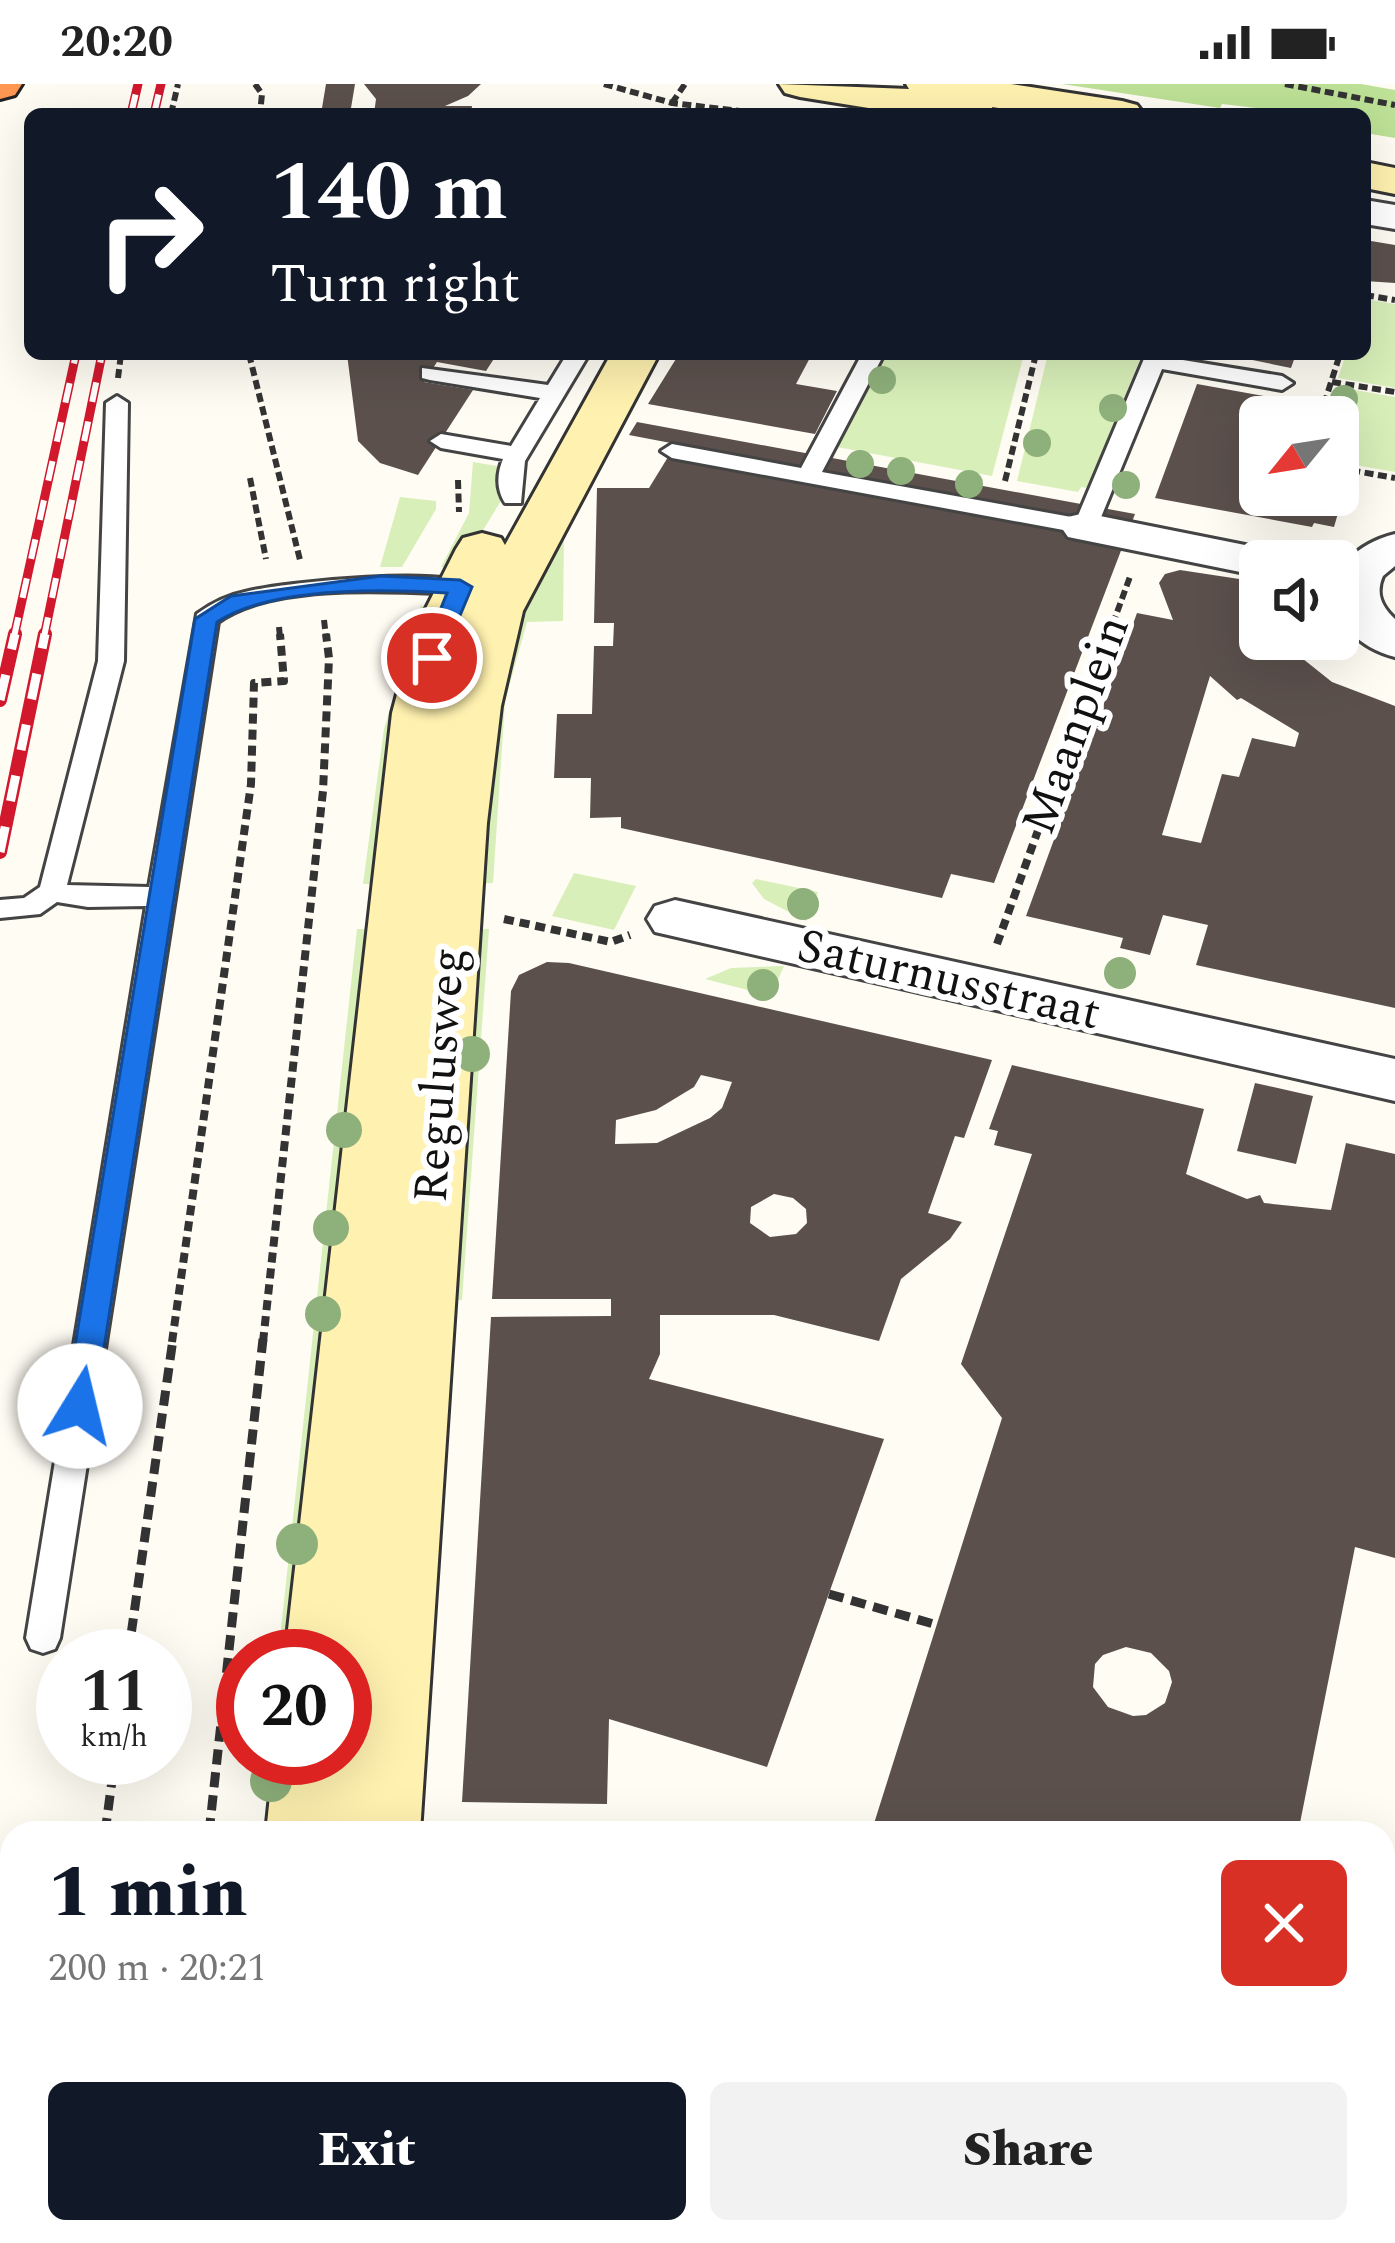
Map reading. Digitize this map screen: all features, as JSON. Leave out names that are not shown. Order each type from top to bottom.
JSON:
[{"type":"main road","points":[[927,84],[1083,108]]},
{"type":"main road","points":[[774,96],[917,108]]},
{"type":"main road","name":"Regulusweg","points":[[326,1629],[424,689],[460,587],[515,476],[597,360]]},
{"type":"main road","name":"Regulusweg","points":[[381,1821],[458,823],[473,706],[503,596],[632,360]]},
{"type":"main road","points":[[306,1821],[310,1785]]},
{"type":"street","points":[[1085,527],[1239,558]]},
{"type":"street","points":[[1359,568],[1395,548]]},
{"type":"street","points":[[1359,609],[1395,642]]},
{"type":"street","name":"Saturnusstraat","points":[[675,919],[1395,1080]]},
{"type":"lane","points":[[441,441],[515,476],[574,360]]},
{"type":"lane","points":[[808,476],[870,360]]},
{"type":"lane","points":[[672,451],[1085,527],[1155,360]]},
{"type":"lane","points":[[1171,360],[1282,382]]},
{"type":"lane","points":[[430,373],[554,393]]},
{"type":"lane","points":[[0,909],[30,907],[52,892],[111,661],[117,403]]},
{"type":"lane","points":[[44,1629],[204,623],[224,604],[310,590],[381,583],[460,587]]},
{"type":"lane","points":[[52,892],[88,898],[161,896]]},
{"type":"path","points":[[604,84],[671,104],[774,96]]},
{"type":"path","points":[[671,104],[685,84]]},
{"type":"path","points":[[1285,84],[1395,105]]},
{"type":"path","points":[[671,104],[676,108]]},
{"type":"path","points":[[209,1821],[323,790],[329,646],[310,590],[252,360]]},
{"type":"path","points":[[998,511],[1035,360]]},
{"type":"path","points":[[1328,396],[1338,360]]},
{"type":"path","points":[[1332,382],[1395,392]]},
{"type":"path","points":[[1359,472],[1395,478]]},
{"type":"path","points":[[132,1629],[251,784],[254,682],[284,681],[274,596],[250,478]]},
{"type":"path","name":"Maanplein","points":[[1008,912],[1144,539]]},
{"type":"path","points":[[506,920],[610,942],[675,919]]},
{"type":"path","points":[[829,1594],[937,1625]]},
{"type":"path","points":[[107,1821],[111,1785]]},
{"type":"green space","points":[[1062,84],[1361,84],[1395,90],[1395,138],[1371,134],[1371,108],[1222,104],[1220,108]]},
{"type":"green space","points":[[1371,300],[1395,304],[1395,388],[1338,378],[1344,360],[1371,360]]},
{"type":"green space","points":[[883,360],[1022,360],[992,476],[837,447]]},
{"type":"green space","points":[[1047,360],[1140,360],[1088,488],[1078,492],[1017,481]]},
{"type":"green space","points":[[1338,387],[1395,397],[1395,472],[1359,466],[1359,396],[1335,396]]},
{"type":"green space","points":[[473,462],[497,466],[502,499],[459,570],[441,567],[469,513]]},
{"type":"green space","points":[[400,497],[436,501],[436,509],[402,567],[380,567]]},
{"type":"green space","points":[[564,530],[563,621],[527,622],[505,701],[493,883],[472,884],[511,627]]},
{"type":"green space","points":[[421,606],[440,609],[383,884],[363,884],[384,729]]},
{"type":"green space","points":[[574,873],[636,886],[614,930],[552,916]]},
{"type":"green space","points":[[756,879],[818,892],[806,921],[764,899],[752,883]]},
{"type":"green space","points":[[357,929],[379,929],[300,1629],[281,1629]]},
{"type":"green space","points":[[471,929],[489,929],[462,1300],[448,1300]]},
{"type":"green space","points":[[784,966],[771,996],[705,979],[731,968]]},
{"type":"building","points":[[326,84],[355,84],[351,108],[322,108]]},
{"type":"building","points":[[364,84],[481,84],[445,106],[472,108],[375,108],[376,99]]},
{"type":"building","points":[[1371,241],[1395,245],[1395,283],[1371,281]]},
{"type":"building","points":[[348,360],[493,360],[486,371],[437,362],[424,382],[473,390],[418,475],[380,463],[358,441]]},
{"type":"building","points":[[675,360],[809,360],[796,384],[837,391],[815,434],[648,404]]},
{"type":"building","points":[[1252,360],[1294,360],[1291,368]]},
{"type":"building","points":[[1197,384],[1263,396],[1239,396],[1239,514],[1155,498]]},
{"type":"building","points":[[637,422],[1135,514],[994,883],[951,874],[942,898],[621,828],[621,817],[590,818],[591,778],[554,778],[557,714],[592,714],[594,646],[613,646],[614,623],[594,623],[597,488],[649,488],[676,444],[629,435]]},
{"type":"building","points":[[1252,516],[1337,516],[1334,527],[1314,523],[1312,527]]},
{"type":"building","points":[[1180,570],[1239,579],[1239,660],[1304,660],[1332,682],[1395,706],[1395,1008],[1196,965],[1208,925],[1163,915],[1150,955],[1120,948],[1123,938],[1026,916],[1137,613],[1173,620],[1159,583],[1165,574]],"holes":[[[1210,676],[1237,700],[1241,698],[1299,733],[1295,747],[1252,738],[1239,777],[1222,774],[1201,843],[1162,835]]]},
{"type":"building","points":[[547,962],[569,963],[992,1060],[964,1138],[955,1136],[928,1213],[962,1222],[950,1239],[901,1279],[879,1341],[774,1315],[660,1315],[660,1354],[649,1379],[884,1439],[767,1767],[609,1719],[607,1804],[462,1802],[491,1317],[611,1316],[611,1299],[492,1299],[511,991],[519,975]],"holes":[[[701,1075],[732,1082],[722,1108],[710,1118],[657,1143],[615,1144],[616,1120],[656,1110],[694,1087]],[[774,1194],[793,1198],[806,1209],[807,1223],[796,1234],[770,1237],[750,1223],[751,1207]]]},
{"type":"building","points":[[1012,1065],[1204,1109],[1186,1174],[1247,1199],[1260,1195],[1264,1203],[1331,1210],[1346,1143],[1395,1154],[1395,1558],[1355,1547],[1300,1821],[875,1821],[1002,1418],[961,1364],[1032,1154],[994,1145],[998,1131],[989,1129]],"holes":[[[1126,1647],[1151,1653],[1169,1671],[1172,1682],[1165,1703],[1146,1715],[1133,1716],[1108,1707],[1093,1687],[1095,1664],[1103,1655]]]},
{"type":"building","points":[[1255,1083],[1313,1096],[1296,1164],[1237,1151]]},
{"type":"railway","points":[[132,108],[138,84]]},
{"type":"railway","points":[[155,108],[161,84]]},
{"type":"railway","points":[[14,637],[75,360]]},
{"type":"railway","points":[[44,637],[101,360]]},
{"type":"railway","points":[[0,700],[15,634]]},
{"type":"railway","points":[[0,852],[45,634]]},
{"type":"route","points":[[80,1406],[206,619],[231,602],[320,589],[381,583],[460,587],[432,658]]}]
